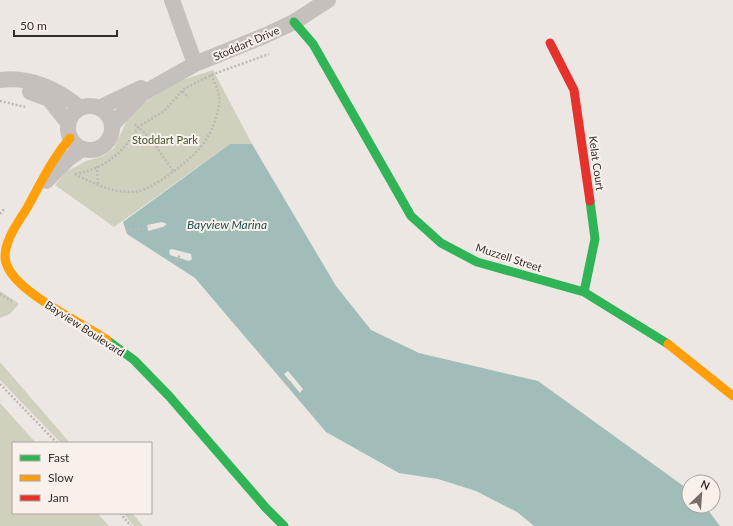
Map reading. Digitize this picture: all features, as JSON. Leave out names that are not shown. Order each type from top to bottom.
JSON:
[{"type":"street","points":[[172,0],[200,62]]},
{"type":"street","name":"Stoddart Drive","points":[[112,125],[142,94],[200,62],[294,22],[328,0]]},
{"type":"street","name":"Muzzell Street","points":[[294,22],[313,44],[411,216],[441,243],[477,262],[584,292],[659,337],[733,396]]},
{"type":"street","name":"Kelat Court","points":[[550,43],[574,90],[595,239],[584,292]]},
{"type":"street","points":[[0,82],[11,78],[50,88],[64,94],[80,108]]},
{"type":"street","points":[[0,82],[49,100],[75,145],[82,149],[91,150],[100,148],[107,142],[112,134],[112,125],[106,112],[90,105],[80,108],[74,112],[68,131]]},
{"type":"street","name":"Stoddart Drive","points":[[99,108],[136,90],[162,83]]},
{"type":"street","name":"Bayview Boulevard","points":[[68,131],[37,190],[14,226],[5,246],[5,258],[11,274],[29,292],[100,335],[134,360],[169,396],[266,508],[284,526]]},
{"type":"street","name":"Bayview Boulevard","points":[[37,190],[70,169],[82,149]]},
{"type":"path","points":[[70,169],[97,166],[112,161],[130,142],[138,127],[164,110],[184,89],[211,75],[269,54]]},
{"type":"path","points":[[70,169],[98,186],[124,191],[139,191],[150,188],[199,150],[216,122],[220,104],[218,91],[211,75],[200,62]]},
{"type":"path","points":[[0,101],[31,109]]},
{"type":"path","points":[[123,113],[151,139],[173,171]]},
{"type":"path","points":[[97,166],[98,186]]},
{"type":"path","points":[[0,214],[8,202]]},
{"type":"path","points":[[126,231],[150,227]]},
{"type":"path","points":[[174,264],[180,255]]},
{"type":"path","points":[[0,294],[13,302]]},
{"type":"path","points":[[259,353],[264,348]]},
{"type":"path","points":[[287,386],[292,381]]},
{"type":"path","points":[[0,384],[56,442]]},
{"type":"path","points":[[312,415],[318,411]]},
{"type":"path","points":[[461,486],[464,479]]},
{"type":"path","points":[[121,514],[131,526]]},
{"type":"green space","name":"Stoddart Park","points":[[213,70],[252,144],[230,144],[114,227],[55,185],[66,172],[86,161],[103,156],[114,148],[132,110],[180,81]]},
{"type":"green space","points":[[0,291],[19,304],[10,314],[0,318]]},
{"type":"green space","points":[[0,362],[69,442],[60,442],[0,380]]},
{"type":"green space","points":[[0,403],[35,442],[12,442],[12,514],[98,514],[109,526],[0,526]]},
{"type":"green space","points":[[124,514],[133,514],[143,526],[134,526]]},
{"type":"water","name":"Bayview Marina","points":[[230,144],[252,144],[336,286],[371,330],[419,353],[538,381],[681,484],[681,514],[711,514],[720,526],[534,526],[517,512],[476,491],[438,479],[399,473],[326,432],[195,278],[127,234],[123,222]]},
{"type":"pier","points":[[162,222],[167,224],[163,227],[148,231],[147,225]]},
{"type":"pier","points":[[172,249],[191,254],[192,259],[189,261],[170,255],[169,250]]},
{"type":"pier","points":[[288,371],[303,389],[300,393],[284,374]]},
{"type":"traffic: fast","points":[[294,22],[313,44],[411,216],[441,243],[477,262],[584,292],[668,344]]},
{"type":"traffic: fast","points":[[584,292],[595,239],[590,201]]},
{"type":"traffic: fast","points":[[107,340],[134,360],[169,396],[266,508],[284,526]]},
{"type":"traffic: slow","points":[[70,138],[52,163],[13,231],[7,244],[5,257],[9,269],[18,281],[31,293],[107,340]]},
{"type":"traffic: slow","points":[[668,344],[733,396]]},
{"type":"traffic: jam","points":[[550,43],[574,90],[590,201]]}]
